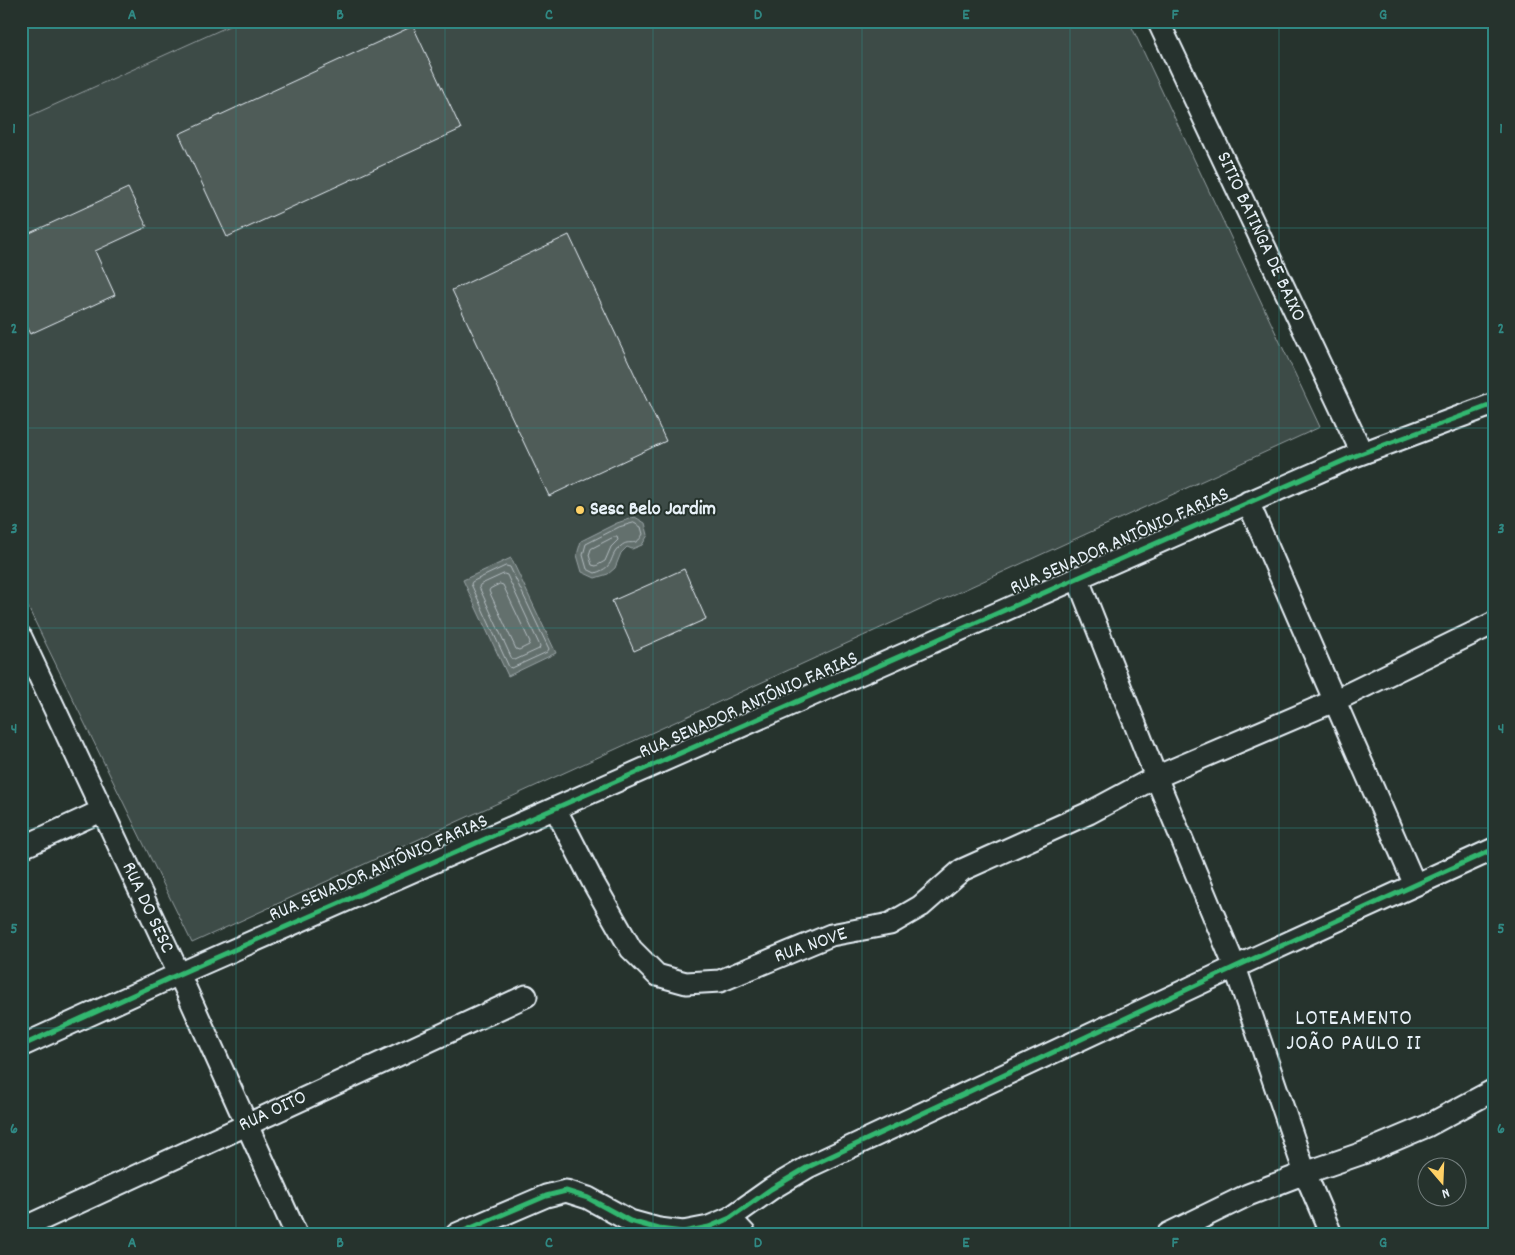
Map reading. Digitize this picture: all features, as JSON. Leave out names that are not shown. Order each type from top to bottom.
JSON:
[{"type":"street","name":"SITIO BATINGA DE BAIXO","points":[[1158,21],[1362,453]]},
{"type":"street","name":"RUA SENADOR ANTÔNIO FARIAS","points":[[21,1046],[179,974],[1248,502],[1362,453],[1494,404]]},
{"type":"street","points":[[1248,502],[1415,885]]},
{"type":"street","points":[[1077,577],[1156,777],[1235,967],[1306,1173],[1331,1234]]},
{"type":"street","name":"RUA NOVE","points":[[555,808],[594,884],[631,949],[657,975],[686,983],[720,981],[831,935],[890,924],[921,906],[962,870],[1089,813],[1156,777],[1334,701],[1494,623]]},
{"type":"street","name":"RUA DO SESC","points":[[24,650],[179,974],[296,1234]]},
{"type":"street","points":[[21,848],[102,810]]},
{"type":"street","points":[[457,1234],[546,1196],[566,1192],[588,1198],[630,1221],[659,1229],[684,1232],[709,1228],[730,1218],[770,1189],[808,1167],[1235,967],[1494,849]]},
{"type":"street","name":"RUA OITO","points":[[21,1229],[526,996]]},
{"type":"street","points":[[1168,1234],[1248,1195],[1363,1154],[1427,1126],[1494,1090]]},
{"type":"street","points":[[730,1218],[744,1234]]},
{"type":"shaded area","points":[[21,21],[240,21],[21,120]]},
{"type":"shaded area","name":"Sesc Belo Jardim","points":[[240,21],[1129,21],[1320,427],[192,943],[21,593],[21,120]]},
{"type":"water","points":[[635,517],[645,523],[648,535],[642,545],[632,549],[627,547],[621,553],[615,568],[608,574],[595,578],[582,572],[577,555],[581,541],[617,523]]},
{"type":"water","points":[[511,558],[556,653],[508,676],[463,580]]},
{"type":"building","points":[[413,26],[461,129],[227,237],[179,134]]},
{"type":"building","points":[[128,188],[147,227],[95,251],[115,295],[30,334],[21,316],[21,237]]},
{"type":"building","points":[[569,235],[666,441],[549,496],[452,290]]},
{"type":"building","points":[[684,569],[706,619],[634,651],[612,601]]},
{"type":"cycle path","points":[[21,1046],[179,974],[1352,457],[1494,404]]},
{"type":"cycle path","points":[[457,1234],[546,1196],[566,1191],[588,1198],[630,1221],[659,1229],[683,1232],[709,1227],[730,1218],[771,1189],[808,1167],[1235,967],[1494,849]]},
{"type":"place","name":"Sesc Belo Jardim","points":[[580,510]]},
{"type":"district","name":"LOTEAMENTO JOÃO PAULO II","points":[[1354,1032]]}]
